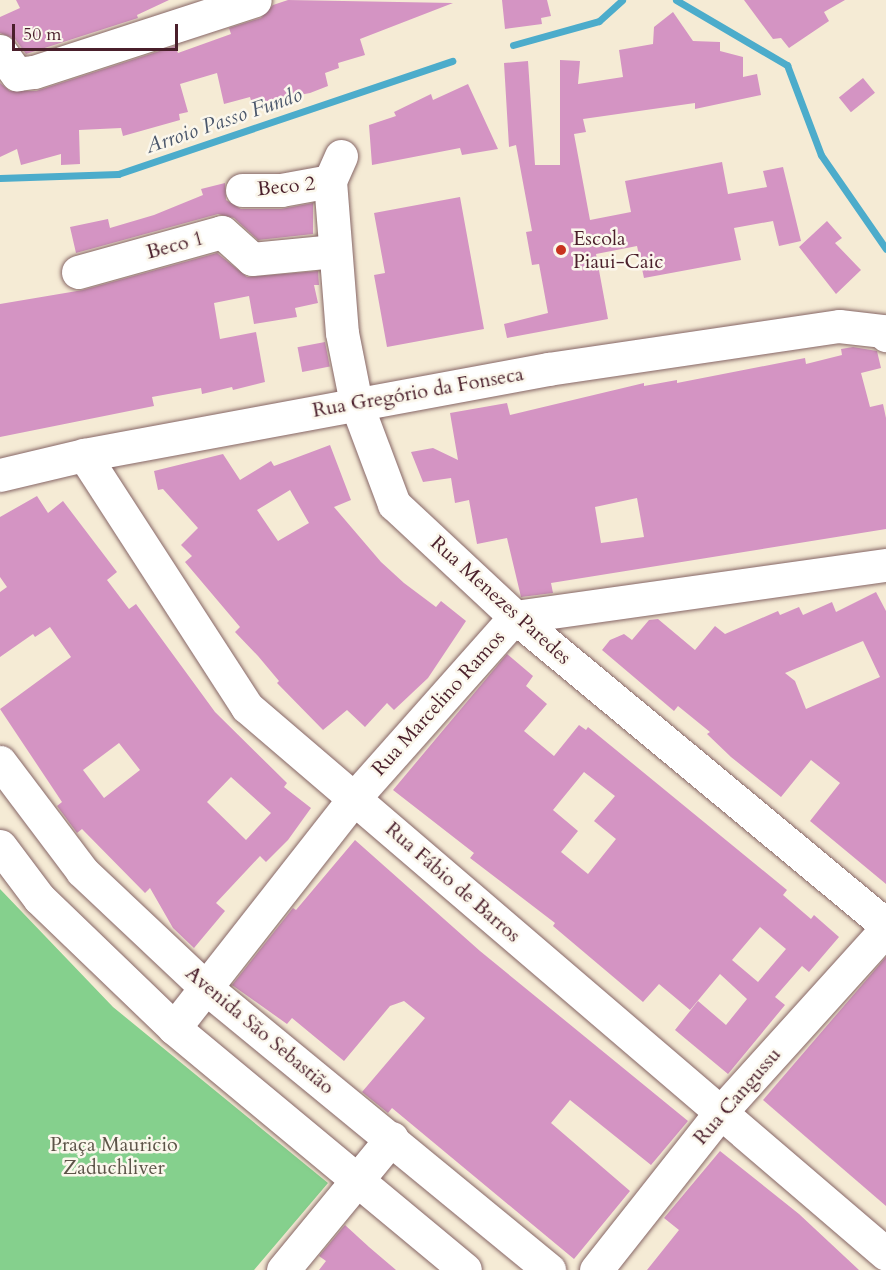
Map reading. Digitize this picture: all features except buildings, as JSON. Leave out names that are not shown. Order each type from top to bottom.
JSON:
[{"type":"street","points":[[0,51],[16,74],[34,72],[255,0]]},
{"type":"street","name":"Beco 2","points":[[242,190],[281,190],[336,168]]},
{"type":"street","name":"Rua Menezes Paredes","points":[[336,168],[335,251],[342,333],[356,403],[394,504],[515,616],[886,927]]},
{"type":"street","name":"Beco 1","points":[[78,272],[222,232],[252,259],[335,251]]},
{"type":"street","name":"Rua Gregório da Fonseca","points":[[0,475],[84,455],[548,369],[839,326],[882,331],[886,335]]},
{"type":"street","name":"Rua Fábio de Barros","points":[[84,455],[247,707],[355,797],[719,1114],[886,1254]]},
{"type":"street","name":"Rua Marcelino Ramos","points":[[174,1028],[355,797],[515,616],[886,565]]},
{"type":"street","name":"Avenida São Sebastião","points":[[0,762],[82,871],[206,988],[392,1138],[549,1270]]},
{"type":"street","points":[[0,846],[39,898],[174,1028],[465,1270]]},
{"type":"street","name":"Rua Cangussu","points":[[596,1270],[719,1114],[886,927]]},
{"type":"street","points":[[283,1270],[392,1138]]},
{"type":"green space","name":"Praça Mauricio Zaduchliver","points":[[0,889],[113,1007],[328,1183],[254,1270],[0,1270]]},
{"type":"waterway","name":"Arroio Passo Fundo","points":[[513,45],[599,21],[622,0]]},
{"type":"waterway","points":[[676,0],[787,65],[821,155],[886,249]]},
{"type":"waterway","name":"Arroio Passo Fundo","points":[[0,178],[118,174],[452,61]]},
{"type":"place","name":"Escola Piaui-Caic","points":[[561,250]]}]
